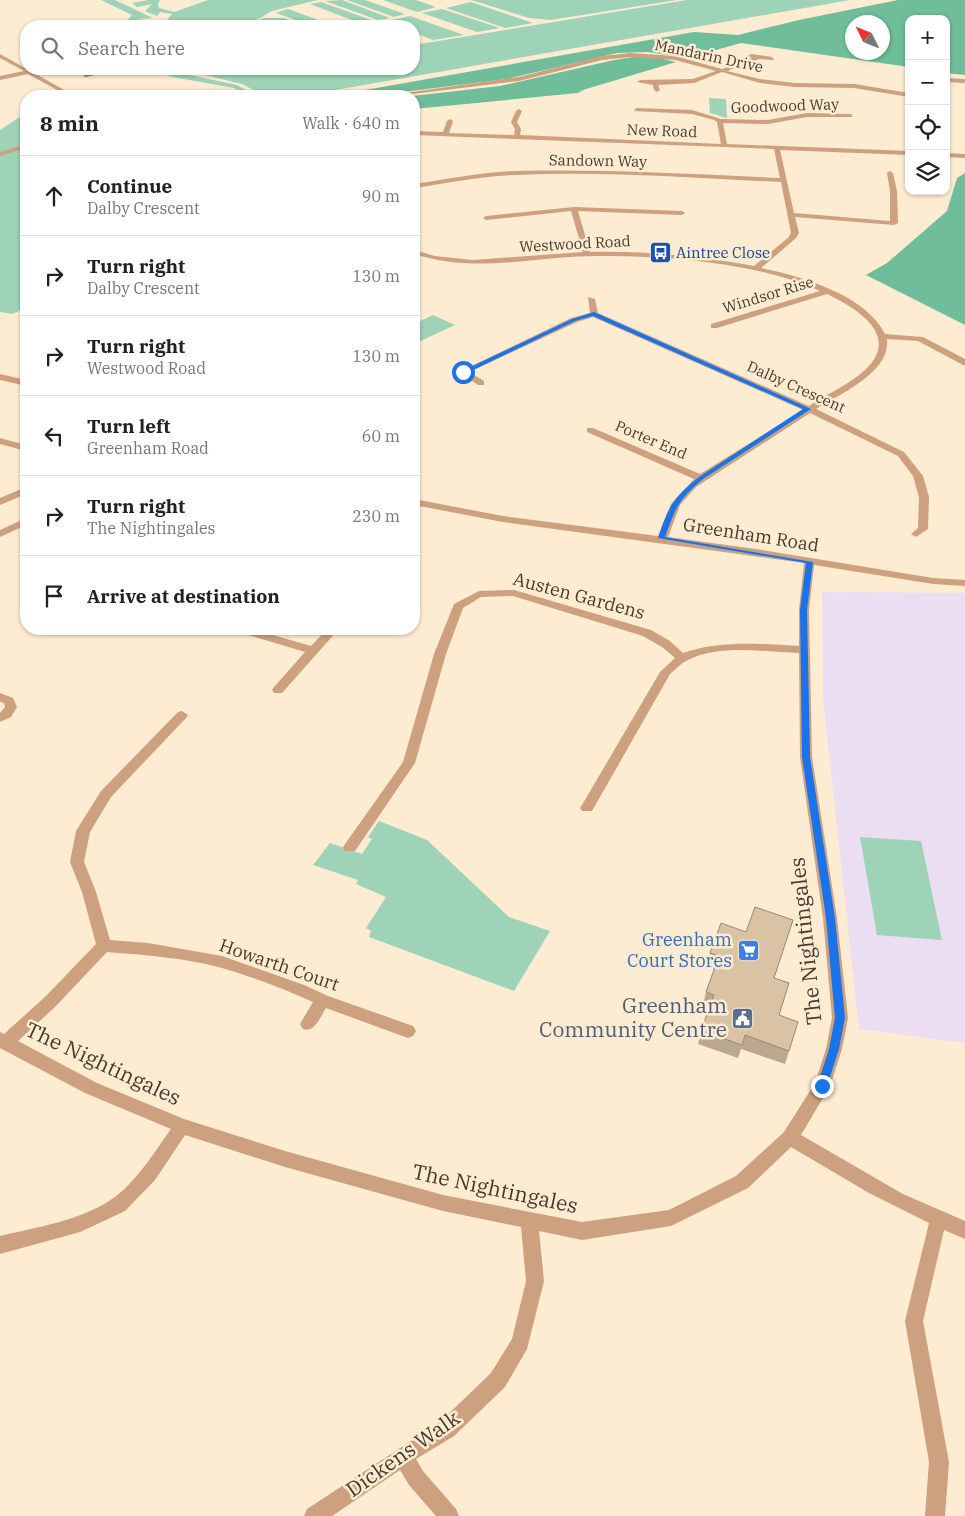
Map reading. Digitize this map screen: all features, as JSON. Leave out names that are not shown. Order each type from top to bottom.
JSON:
[{"type":"street","name":"Mandarin Drive","points":[[420,92],[519,80],[602,58],[621,55],[664,56],[774,83],[854,86],[905,94]]},
{"type":"street","points":[[746,55],[772,59]]},
{"type":"street","points":[[0,56],[20,67]]},
{"type":"street","points":[[640,82],[688,82],[760,57]]},
{"type":"street","points":[[0,78],[20,74]]},
{"type":"street","points":[[34,75],[61,90]]},
{"type":"street","points":[[950,80],[965,81]]},
{"type":"street","points":[[655,83],[657,90]]},
{"type":"street","name":"Goodwood Way","points":[[636,110],[692,112],[708,115],[720,121],[768,122],[807,115],[851,116]]},
{"type":"street","points":[[517,138],[518,129],[514,122],[519,112]]},
{"type":"street","points":[[445,135],[450,121]]},
{"type":"street","points":[[720,121],[724,146]]},
{"type":"street","name":"New Road","points":[[420,133],[905,153]]},
{"type":"street","points":[[0,154],[20,147]]},
{"type":"street","points":[[755,269],[792,238],[795,233],[782,180],[777,148]]},
{"type":"street","points":[[950,155],[965,156]]},
{"type":"street","name":"Sandown Way","points":[[420,185],[514,173],[630,174],[782,180]]},
{"type":"street","points":[[792,215],[895,225],[892,198],[894,187],[890,173]]},
{"type":"street","points":[[486,218],[574,209],[682,213]]},
{"type":"street","points":[[574,209],[587,254]]},
{"type":"street","name":"Westwood Road","points":[[420,254],[432,259],[468,264],[587,254],[640,254],[692,259],[755,269],[796,279],[829,291],[861,309],[874,322],[883,336]]},
{"type":"street","name":"Windsor Rise","points":[[714,326],[829,291]]},
{"type":"street","points":[[481,383],[463,372],[574,320],[594,314],[591,299]]},
{"type":"street","name":"Dalby Crescent","points":[[594,314],[868,436],[900,454],[918,476],[924,497],[923,529],[916,534]]},
{"type":"street","points":[[662,538],[672,506],[678,498],[701,478],[867,373],[873,367],[884,347],[883,336],[920,339],[965,363]]},
{"type":"street","points":[[0,377],[20,382]]},
{"type":"street","name":"Porter End","points":[[590,430],[701,478]]},
{"type":"street","points":[[0,441],[20,446]]},
{"type":"street","points":[[0,502],[20,493]]},
{"type":"street","name":"Greenham Road","points":[[420,503],[503,519],[600,533],[662,538],[933,581],[965,583]]},
{"type":"street","points":[[0,534],[20,524]]},
{"type":"street","name":"The Nightingales","points":[[104,946],[50,1002],[2,1041],[91,1088],[182,1126],[285,1159],[444,1203],[582,1232],[671,1218],[742,1182],[790,1136],[822,1086],[834,1049],[840,1018],[830,918],[806,757],[804,602],[809,562]]},
{"type":"street","name":"Austen Gardens","points":[[350,847],[376,814],[409,763],[440,654],[458,606],[468,600],[479,594],[520,595],[647,633],[666,644],[682,658]]},
{"type":"street","points":[[262,635],[313,651]]},
{"type":"street","points":[[278,690],[327,635]]},
{"type":"street","points":[[587,808],[666,672],[682,658],[701,651],[721,647],[804,650]]},
{"type":"street","points":[[0,697],[10,701],[11,707],[7,714],[0,718]]},
{"type":"street","points":[[104,946],[89,892],[77,862],[82,831],[106,794],[182,715]]},
{"type":"street","name":"Howarth Court","points":[[104,946],[148,949],[222,962],[408,1031]]},
{"type":"street","points":[[308,1024],[323,1000]]},
{"type":"street","name":"The Nightingales","points":[[0,1246],[80,1224],[119,1205],[149,1174],[182,1126]]},
{"type":"street","points":[[790,1136],[853,1175],[938,1220],[965,1230]]},
{"type":"street","name":"Dickens Walk","points":[[314,1516],[447,1429],[498,1380],[520,1342],[535,1282],[529,1220]]},
{"type":"street","points":[[934,1516],[939,1462],[914,1320],[938,1220]]},
{"type":"street","points":[[403,1456],[416,1478],[449,1516]]},
{"type":"shaded area","points":[[822,592],[965,593],[965,1043],[859,1029],[823,698]]},
{"type":"green space","points":[[101,0],[115,0],[153,18],[127,20],[132,15]]},
{"type":"green space","points":[[160,0],[159,8],[174,12],[208,0],[318,0],[272,11],[256,20],[167,20],[172,14],[160,12],[157,16],[145,11],[152,4],[137,7],[132,3]]},
{"type":"green space","points":[[342,0],[390,18],[378,20],[325,1]]},
{"type":"green space","points":[[347,0],[365,0],[405,14],[394,17]]},
{"type":"green space","points":[[383,0],[416,0],[436,7],[417,12]]},
{"type":"green space","points":[[471,0],[677,0],[551,20],[529,18]]},
{"type":"green space","points":[[687,0],[850,0],[335,90],[254,90],[242,84],[205,75],[420,75],[420,44]]},
{"type":"green space","points":[[898,0],[965,0],[965,75],[950,73],[950,15],[905,15],[905,66],[860,60],[890,60],[890,15],[845,15],[845,58],[741,43],[687,58],[648,52],[617,53],[507,79],[419,90],[365,90],[694,32],[738,35],[799,20]]},
{"type":"green space","points":[[321,2],[371,20],[352,20],[310,4]]},
{"type":"green space","points":[[471,2],[533,23],[505,28],[446,8]]},
{"type":"green space","points":[[288,9],[318,20],[295,20],[276,13]]},
{"type":"green space","points":[[442,9],[500,28],[477,32],[422,13]]},
{"type":"green space","points":[[410,16],[464,35],[433,40],[420,35],[420,20],[392,20]]},
{"type":"green space","points":[[263,18],[284,18],[289,20],[260,20]]},
{"type":"green space","points":[[633,57],[655,57],[676,62],[578,93],[420,108],[420,95],[500,86]]},
{"type":"green space","points":[[190,75],[237,85],[246,90],[237,90],[167,76]]},
{"type":"green space","points":[[709,98],[726,99],[727,118],[710,113]]},
{"type":"green space","points":[[20,117],[20,311],[12,314],[0,312],[0,130]]},
{"type":"green space","points":[[965,173],[965,325],[866,275],[887,263],[947,211],[957,178]]},
{"type":"green space","points":[[433,315],[455,325],[420,341],[420,321]]},
{"type":"green space","points":[[379,821],[427,840],[509,917],[550,931],[514,991],[369,937],[371,931],[366,928],[386,897],[356,884],[358,880],[313,865],[330,843],[362,854],[372,839],[368,837]]},
{"type":"green space","points":[[860,837],[921,841],[942,940],[877,935]]},
{"type":"building","points":[[755,907],[793,920],[774,978],[789,983],[779,1015],[798,1022],[789,1051],[745,1035],[742,1045],[701,1031],[714,995],[706,992],[719,956],[710,953],[721,923],[746,932]]},
{"type":"place","name":"Aintree Close","points":[[660,253]]},
{"type":"place","name":"Greenham Court Stores","points":[[748,950]]},
{"type":"place","name":"Greenham Community Centre","points":[[743,1018]]},
{"type":"route","points":[[463,372],[574,320],[594,314],[808,409],[701,478],[687,490],[672,506],[662,538],[809,562],[804,610],[806,757],[830,918],[840,1018],[834,1049],[822,1086]]}]
